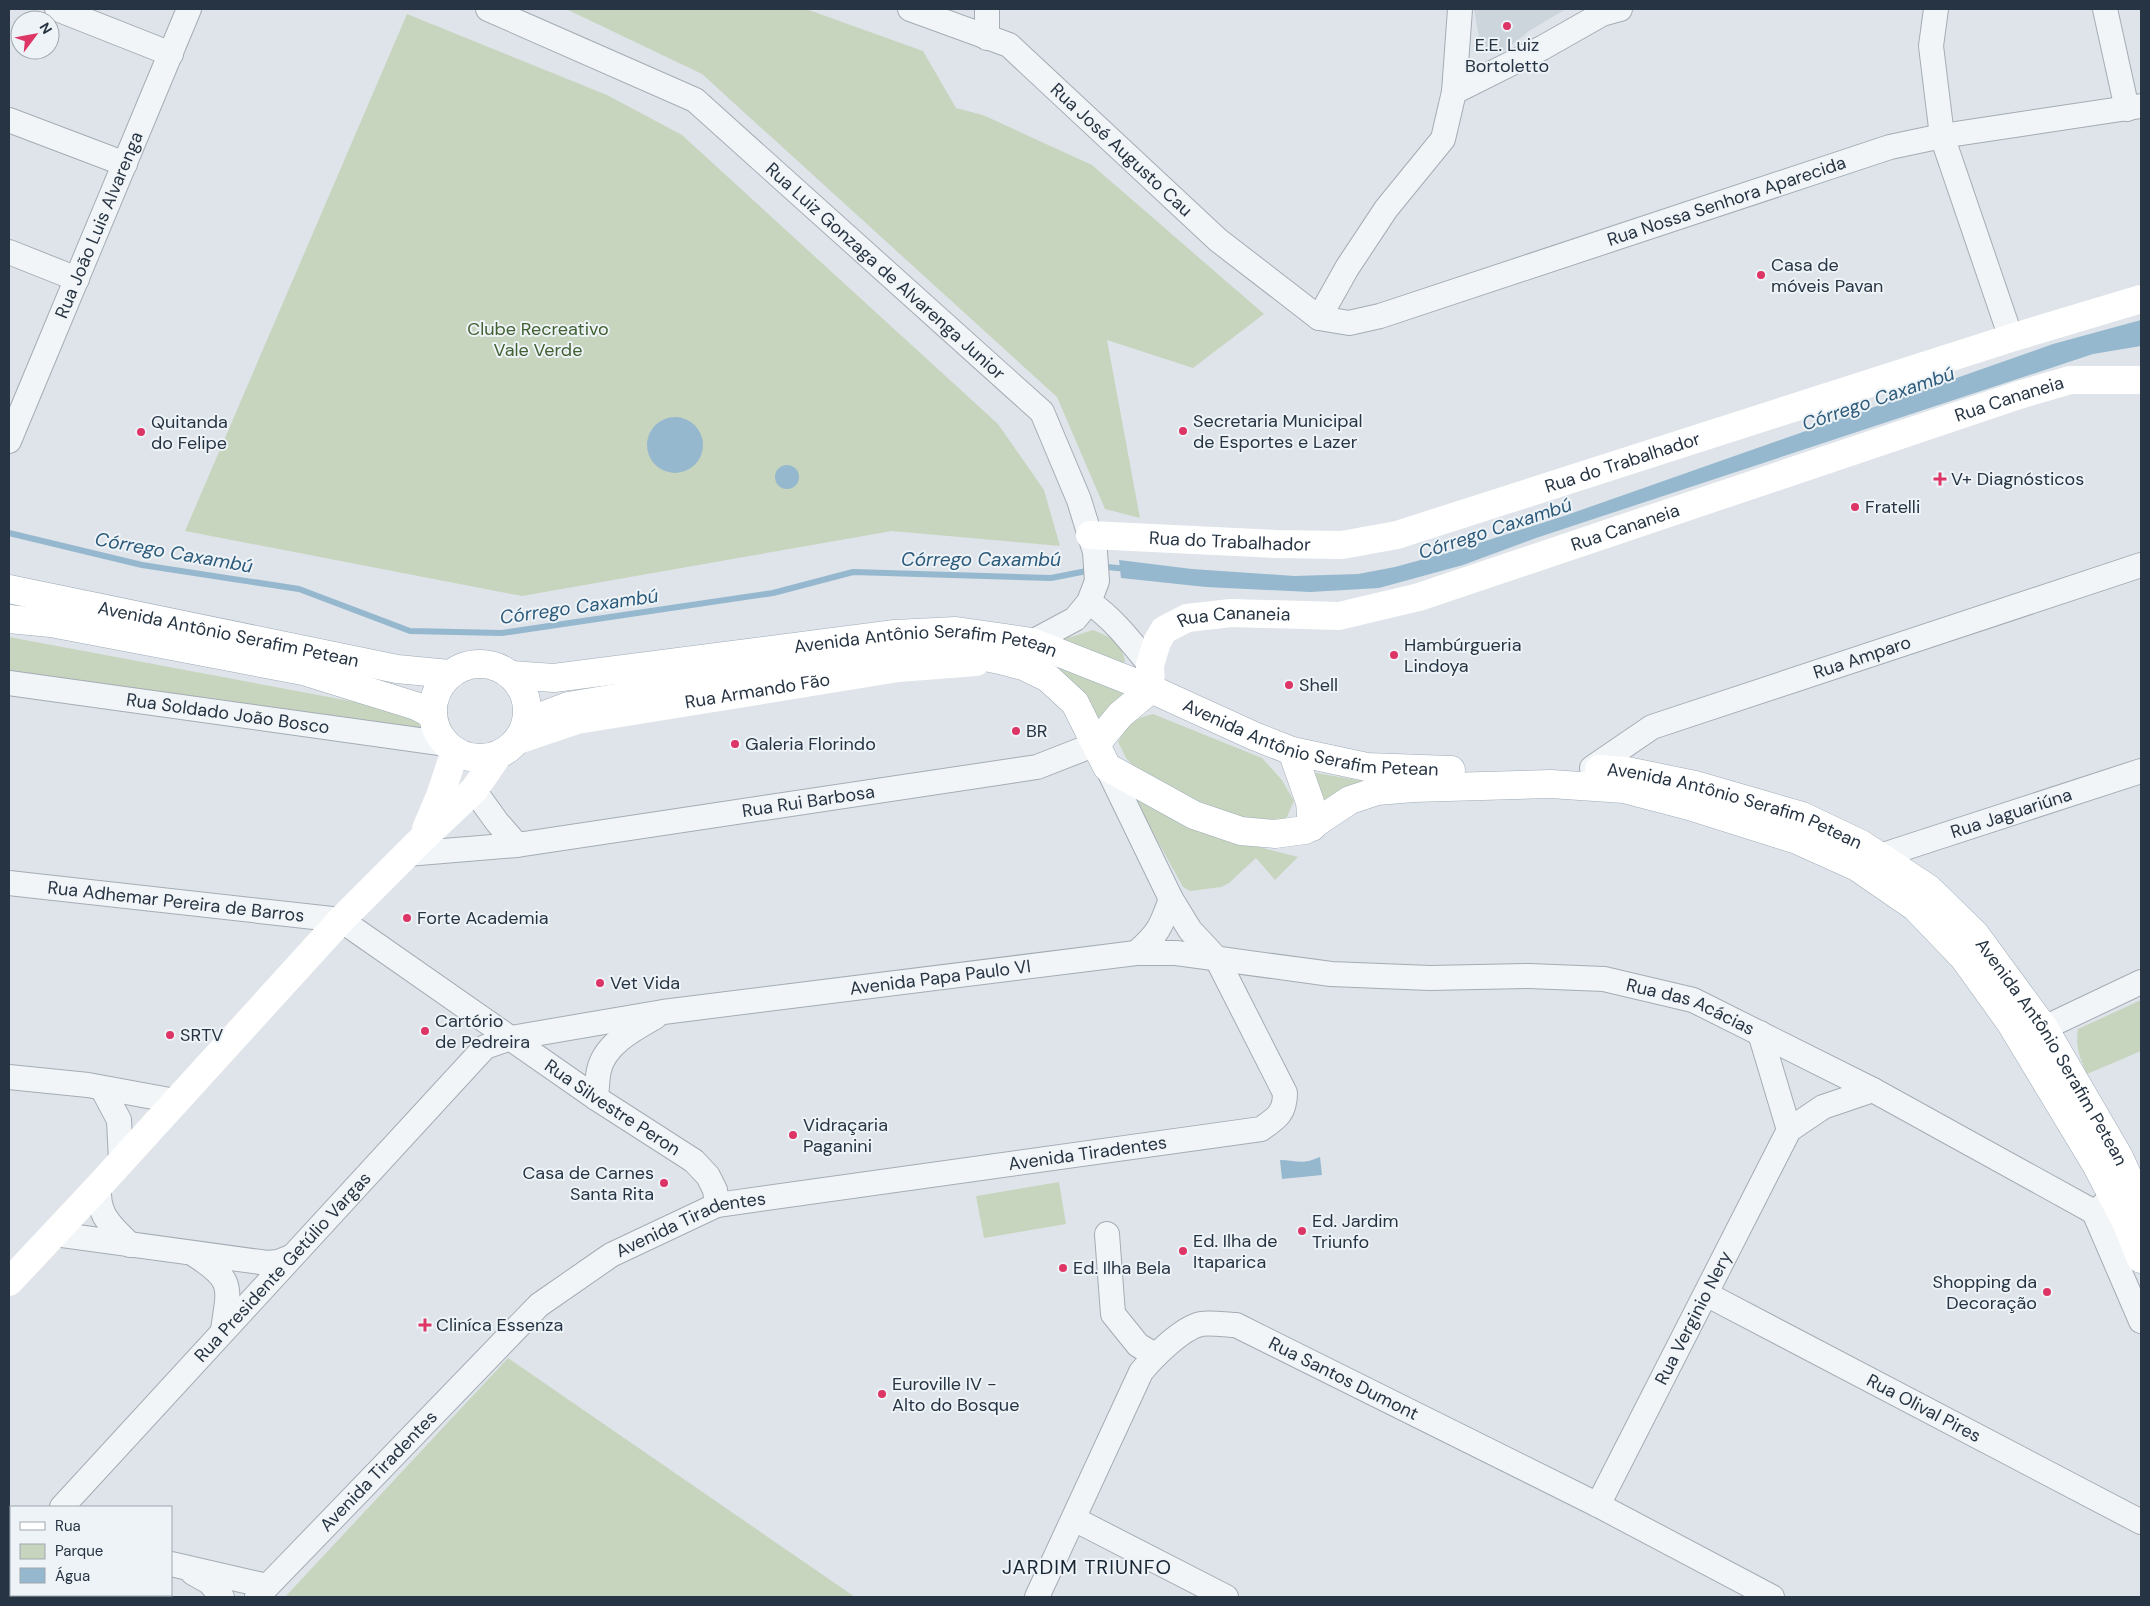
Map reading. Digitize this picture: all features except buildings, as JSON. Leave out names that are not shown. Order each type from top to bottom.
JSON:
[{"type":"main road","name":"Rua do Trabalhador","points":[[1093,543],[1342,545],[1397,535],[2011,338],[2141,299]]},
{"type":"main road","name":"Rua Cananeia","points":[[1151,677],[1157,642],[1164,630],[1186,618],[1231,613],[1339,616],[1419,597],[2036,390],[2070,380],[2141,380]]},
{"type":"main road","name":"Avenida Antônio Serafim Petean","points":[[9,589],[397,669],[448,674]]},
{"type":"main road","name":"Avenida Antônio Serafim Petean","points":[[9,619],[51,623],[303,671],[416,706],[433,714]]},
{"type":"main road","name":"Avenida Antônio Serafim Petean","points":[[510,675],[554,678],[895,634],[956,631],[1032,642],[1151,677],[1254,736],[1292,751],[1367,767],[1454,770],[1551,766],[1627,771],[1695,785],[1802,816],[1861,844],[1929,889],[1975,934],[2044,1028],[2118,1157],[2141,1206]]},
{"type":"main road","name":"Avenida Antônio Serafim Petean","points":[[513,740],[547,714],[568,706],[899,651],[956,651],[1023,666],[1048,678],[1075,703],[1102,756]]},
{"type":"main road","points":[[9,1282],[341,920],[474,790],[513,740],[527,713],[526,698],[520,686],[510,675],[498,667],[484,664],[470,665],[448,674],[438,689],[434,701],[433,714],[436,729],[451,747],[468,757],[483,758],[513,740]]},
{"type":"main road","points":[[1151,677],[1120,715],[1102,756],[1194,815],[1241,832],[1275,834],[1306,830],[1312,827],[1310,802],[1292,751]]},
{"type":"main road","points":[[414,847],[440,796],[451,747]]},
{"type":"main road","name":"Avenida Antônio Serafim Petean","points":[[1312,827],[1350,800],[1377,791],[1447,786],[1551,784],[1624,789],[1689,806],[1797,840],[1857,867],[1915,907],[1964,958],[2010,1022],[2104,1204],[2141,1259]]},
{"type":"street","points":[[58,9],[171,54]]},
{"type":"street","name":"Rua João Luis Alvarenga","points":[[9,442],[18,392],[77,279],[190,9]]},
{"type":"street","name":"Rua Luiz Gonzaga de Alvarenga Junior","points":[[488,9],[695,100],[1042,412],[1080,500],[1093,543],[1093,591]]},
{"type":"street","name":"Rua José Augusto Cau","points":[[910,9],[1009,45],[1218,240],[1318,318]]},
{"type":"street","points":[[987,9],[987,38]]},
{"type":"street","points":[[1318,318],[1347,268],[1386,209],[1443,139],[1454,92],[1460,9]]},
{"type":"street","points":[[1454,92],[1542,48],[1602,14],[1620,9]]},
{"type":"street","points":[[1936,9],[1931,46],[1942,136],[2011,338]]},
{"type":"street","points":[[2105,9],[2134,107]]},
{"type":"street","name":"Rua Nossa Senhora Aparecida","points":[[1318,318],[1349,323],[1380,316],[1890,147],[1942,136],[2134,107]]},
{"type":"street","points":[[9,120],[125,164]]},
{"type":"street","points":[[9,252],[77,279]]},
{"type":"street","name":"Rua Amparo","points":[[1592,768],[1652,727],[2141,565]]},
{"type":"street","points":[[1032,642],[1075,619],[1093,591],[1104,612],[1125,633],[1151,677]]},
{"type":"street","name":"Rua Soldado João Bosco","points":[[9,683],[451,747]]},
{"type":"street","points":[[1102,756],[1170,899],[1190,930],[1217,959]]},
{"type":"street","name":"Rua Rui Barbosa","points":[[414,847],[517,844],[1102,756]]},
{"type":"street","name":"Rua Jaguariúna","points":[[1880,856],[2141,771]]},
{"type":"street","points":[[474,790],[497,822],[517,844]]},
{"type":"street","name":"Rua Adhemar Pereira de Barros","points":[[9,883],[341,920]]},
{"type":"street","points":[[1136,953],[1154,937],[1162,925],[1170,899]]},
{"type":"street","name":"Rua Silvestre Peron","points":[[341,920],[596,1098],[694,1161],[708,1176],[715,1190],[716,1205]]},
{"type":"street","name":"Avenida Papa Paulo VI","points":[[511,1038],[663,1012],[1136,953],[1176,953],[1217,959]]},
{"type":"street","name":"Rua das Acácias","points":[[1217,959],[1331,974],[1430,978],[1529,976],[1604,979],[1693,1000],[2104,1204]]},
{"type":"street","name":"Avenida Tiradentes","points":[[262,1591],[539,1305],[611,1255],[716,1205],[1261,1128],[1274,1120],[1285,1107],[1285,1093],[1217,959]]},
{"type":"street","points":[[2044,1028],[2141,982]]},
{"type":"street","name":"Avenida Papa Paulo VI","points":[[596,1098],[599,1070],[610,1048],[636,1028],[663,1012]]},
{"type":"street","points":[[1760,1033],[1789,1130]]},
{"type":"street","name":"Rua Presidente Getúlio Vargas","points":[[70,1503],[223,1330],[486,1047],[511,1038]]},
{"type":"street","points":[[9,1077],[102,1088],[175,1102]]},
{"type":"street","points":[[102,1088],[119,1120],[121,1161]]},
{"type":"street","name":"Rua Verginio Nery","points":[[1598,1505],[1789,1130],[1823,1107],[1873,1090]]},
{"type":"street","points":[[99,1186],[98,1201],[101,1212],[108,1223],[130,1245]]},
{"type":"street","name":"Avenida Antônio Serafim Petean","points":[[2104,1204],[2141,1321]]},
{"type":"street","points":[[55,1234],[194,1254],[267,1262],[278,1262],[291,1257]]},
{"type":"street","points":[[1107,1234],[1113,1314],[1138,1345],[1155,1355]]},
{"type":"street","points":[[194,1254],[217,1269],[229,1289],[223,1330]]},
{"type":"street","name":"Rua Olival Pires","points":[[1706,1294],[2141,1522]]},
{"type":"street","name":"Rua Santos Dumont","points":[[1037,1597],[1141,1372],[1155,1355],[1181,1335],[1201,1324],[1236,1325],[1598,1505],[1772,1597]]},
{"type":"street","points":[[1074,1519],[1226,1597]]},
{"type":"street","points":[[177,1566],[262,1591]]},
{"type":"street","points":[[177,1566],[210,1582],[222,1597]]},
{"type":"shaded area","name":"E.E. Luiz Bortoletto","points":[[1474,9],[1566,9],[1529,31],[1504,51],[1489,52],[1479,37]]},
{"type":"green space","points":[[566,9],[806,9],[923,51],[956,108],[983,115],[1092,165],[1264,314],[1193,368],[1107,340],[1140,518],[1105,509],[1057,397],[702,74]]},
{"type":"green space","name":"Clube Recreativo Vale Verde","points":[[407,14],[607,95],[682,135],[998,424],[1044,490],[1060,546],[892,531],[522,596],[185,531]]},
{"type":"green space","points":[[1093,630],[1118,644],[1125,661],[1121,666],[1055,639],[1071,637]]},
{"type":"green space","points":[[9,637],[382,707],[415,720],[429,735],[9,675]]},
{"type":"green space","points":[[1050,663],[1128,692],[1100,724]]},
{"type":"green space","points":[[1153,714],[1262,758],[1282,780],[1294,801],[1286,819],[1260,821],[1223,814],[1137,770],[1126,758],[1118,742],[1131,724],[1140,718]]},
{"type":"green space","points":[[1305,771],[1363,781],[1313,809]]},
{"type":"green space","points":[[1133,792],[1232,840],[1298,857],[1275,880],[1256,858],[1229,883],[1221,887],[1190,891],[1183,887],[1136,802]]},
{"type":"green space","points":[[2141,1000],[2141,1051],[2087,1074],[2078,1047],[2078,1029]]},
{"type":"green space","points":[[1059,1182],[1066,1224],[984,1238],[976,1196]]},
{"type":"green space","points":[[508,1358],[855,1597],[285,1597]]},
{"type":"water","points":[[2141,320],[2141,346],[2093,354],[1536,538],[1463,565],[1379,588],[1310,592],[1206,587],[1121,578],[1119,560],[1192,569],[1294,576],[1358,574],[1395,567],[1457,550],[1564,516],[2053,344]]},
{"type":"water","points":[[675,417],[686,419],[695,425],[701,434],[703,445],[701,456],[695,465],[686,471],[675,473],[664,471],[655,465],[649,456],[647,445],[649,434],[655,425],[664,419]]},
{"type":"water","points":[[787,465],[796,468],[799,477],[796,486],[787,489],[778,486],[775,477],[778,468]]},
{"type":"water","points":[[1320,1157],[1322,1175],[1282,1179],[1280,1160],[1305,1162]]},
{"type":"waterway","name":"Córrego Caxambú","points":[[9,533],[142,565],[299,589],[410,631],[502,633],[773,593],[853,572],[1051,578],[1107,567],[1128,569]]},
{"type":"place","name":"E.E. Luiz Bortoletto","points":[[1507,26]]},
{"type":"place","name":"Casa de móveis Pavan","points":[[1761,275]]},
{"type":"place","name":"Secretaria Municipal de Esportes e Lazer","points":[[1183,431]]},
{"type":"place","name":"Quitanda do Felipe","points":[[141,432]]},
{"type":"place","name":"V+ Diagnósticos","points":[[1940,479]]},
{"type":"place","name":"Fratelli","points":[[1855,507]]},
{"type":"place","name":"Hambúrgueria Lindoya","points":[[1394,655]]},
{"type":"place","name":"Shell","points":[[1289,685]]},
{"type":"place","name":"BR","points":[[1016,731]]},
{"type":"place","name":"Galeria Florindo","points":[[735,744]]},
{"type":"place","name":"Forte Academia","points":[[407,918]]},
{"type":"place","name":"Vet Vida","points":[[600,983]]},
{"type":"place","name":"Cartório de Pedreira","points":[[425,1031]]},
{"type":"place","name":"SRTV","points":[[170,1035]]},
{"type":"place","name":"Vidraçaria Paganini","points":[[793,1135]]},
{"type":"place","name":"Casa de Carnes Santa Rita","points":[[664,1183]]},
{"type":"place","name":"Ed. Jardim Triunfo","points":[[1302,1231]]},
{"type":"place","name":"Ed. Ilha de Itaparica","points":[[1183,1251]]},
{"type":"place","name":"Ed. Ilha Bela","points":[[1063,1268]]},
{"type":"place","name":"Shopping da Decoração","points":[[2047,1292]]},
{"type":"place","name":"Cliníca Essenza","points":[[425,1325]]},
{"type":"place","name":"Euroville IV - Alto do Bosque","points":[[882,1394]]},
{"type":"district","name":"JARDIM TRIUNFO","points":[[1087,1567]]}]
